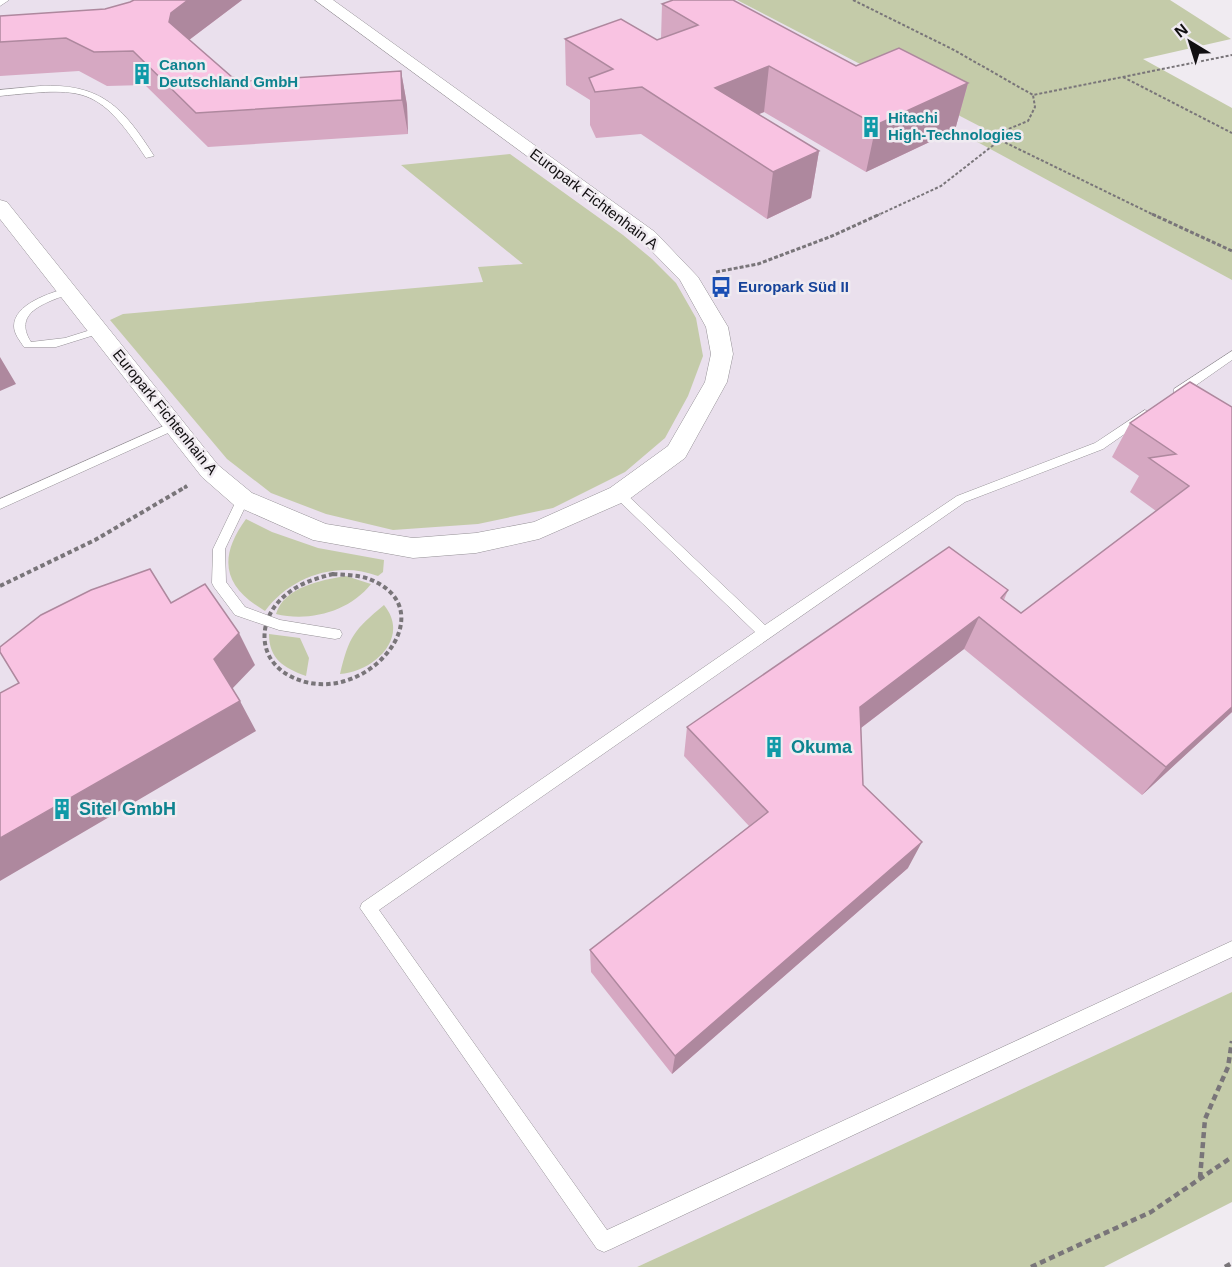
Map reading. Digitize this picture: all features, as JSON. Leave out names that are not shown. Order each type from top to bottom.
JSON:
[{"type":"street","name":"Europark Fichtenhain A","points":[[0,206],[210,471],[243,499],[322,533],[413,548],[476,543],[539,530],[619,494],[677,452],[716,382],[722,354],[717,327],[688,277],[648,236],[324,0]]},
{"type":"lane","points":[[0,93],[63,89],[92,93],[103,101],[140,140],[149,156]]},
{"type":"lane","points":[[67,291],[33,305],[19,316],[15,325],[19,336],[28,345],[48,346],[66,344],[100,330]]},
{"type":"lane","points":[[1232,355],[1099,446],[961,500],[764,633],[368,908],[604,1242],[1232,949]]},
{"type":"lane","points":[[0,504],[175,425]]},
{"type":"lane","points":[[619,494],[764,633]]},
{"type":"lane","points":[[243,499],[219,549],[219,583],[240,610],[279,625],[335,634]]},
{"type":"path","points":[[853,0],[954,50],[1033,95],[1232,55]]},
{"type":"path","points":[[1123,77],[1232,133]]},
{"type":"path","points":[[688,277],[758,264],[832,236],[941,186],[1000,140],[1001,132],[1028,121],[1035,107],[1033,95]]},
{"type":"path","points":[[1000,140],[1072,177],[1232,251]]},
{"type":"path","points":[[0,586],[44,567],[145,513],[210,471]]},
{"type":"path","points":[[1200,1179],[1205,1119],[1228,1067],[1232,1041]]},
{"type":"path","points":[[1031,1267],[1151,1212],[1232,1157]]},
{"type":"path","points":[[1225,1267],[1232,1263]]},
{"type":"shaded area","points":[[0,0],[737,0],[986,129],[971,138],[1232,280],[1232,992],[637,1267],[0,1267]]},
{"type":"green space","points":[[737,0],[1170,0],[1231,39],[1143,59],[1232,108],[1232,280],[970,138],[985,129]]},
{"type":"green space","points":[[510,154],[623,235],[676,283],[696,318],[703,356],[688,396],[665,438],[625,472],[553,508],[478,524],[393,530],[326,514],[271,493],[227,459],[110,320],[123,314],[483,282],[478,267],[523,264],[401,165]]},
{"type":"green space","points":[[246,519],[272,532],[318,548],[384,560],[383,572],[378,576],[347,570],[316,575],[287,589],[265,611],[241,592],[233,582],[229,571],[228,559],[231,547]]},
{"type":"green space","points":[[346,576],[371,584],[352,602],[328,612],[302,617],[276,614],[280,605],[295,591],[315,583]]},
{"type":"green space","points":[[384,605],[391,617],[393,629],[391,641],[376,660],[365,667],[340,674],[346,651],[354,635]]},
{"type":"green space","points":[[269,634],[300,638],[309,658],[306,676],[291,670],[279,661],[272,650]]},
{"type":"green space","points":[[1232,992],[1232,1202],[1104,1267],[637,1267]]},
{"type":"building","points":[[134,0],[188,0],[171,13],[169,22],[232,77],[248,81],[401,71],[402,100],[196,113],[133,51],[94,52],[66,38],[0,42],[0,16],[105,9]]},
{"type":"building","points":[[673,0],[733,0],[856,66],[899,48],[968,83],[876,125],[769,66],[715,88],[819,151],[773,172],[642,87],[595,92],[589,78],[613,69],[565,39],[621,19],[657,40],[698,25],[662,4]]},
{"type":"building","name":"Okuma","points":[[1190,382],[1232,407],[1232,707],[1166,767],[979,617],[860,707],[863,785],[922,842],[675,1056],[590,950],[768,812],[687,727],[949,547],[1008,590],[1001,598],[1021,613],[1189,486],[1149,458],[1176,454],[1130,423]]},
{"type":"building","name":"Sitel GmbH","points":[[150,569],[171,603],[205,584],[239,633],[214,659],[240,701],[0,838],[0,693],[19,683],[0,652],[0,647],[41,615],[91,590]]},
{"type":"place","name":"Canon Deutschland GmbH","points":[[142,74]]},
{"type":"place","name":"Hitachi High-Technologies","points":[[871,127]]},
{"type":"place","name":"Europark Süd II","points":[[721,287]]},
{"type":"place","name":"Okuma","points":[[774,747]]},
{"type":"place","name":"Sitel GmbH","points":[[62,809]]}]
